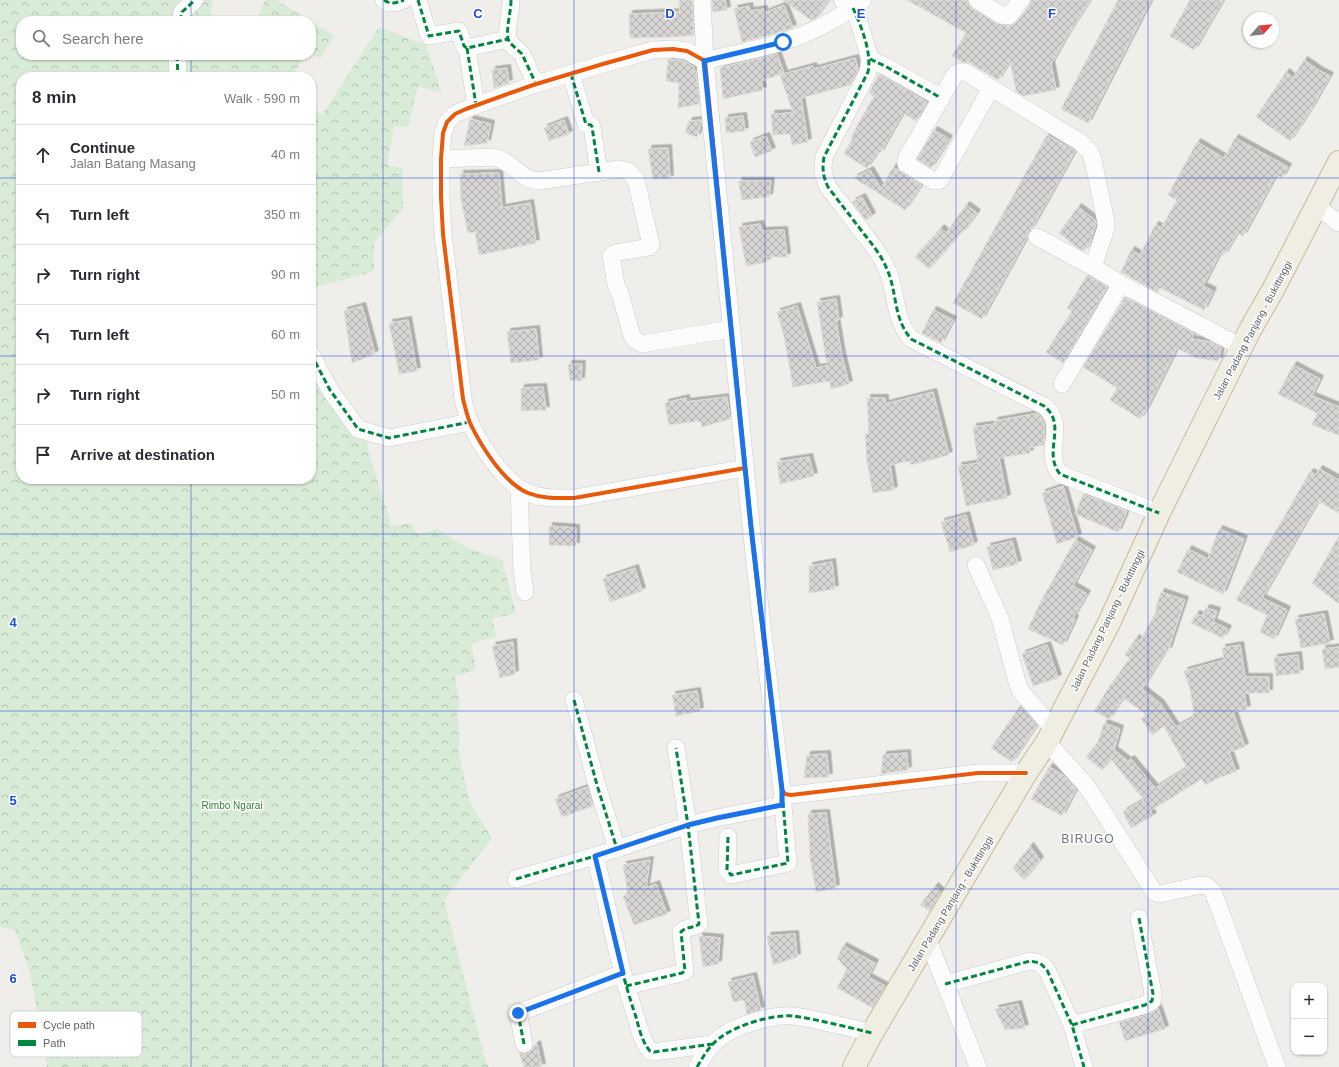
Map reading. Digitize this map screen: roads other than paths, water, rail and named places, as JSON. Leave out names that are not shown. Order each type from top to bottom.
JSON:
[{"type":"highway","name":"Jalan Padang Panjang - Bukittinggi","points":[[854,1067],[872,1033],[1050,735],[1109,622],[1159,512],[1250,330],[1274,288],[1339,162]]},
{"type":"street","points":[[181,16],[182,12],[195,0]]},
{"type":"street","points":[[384,0],[388,3],[397,3],[404,0]]},
{"type":"street","points":[[418,0],[429,36],[459,31],[462,44],[467,48],[476,105]]},
{"type":"street","points":[[511,0],[508,39],[510,43],[522,54],[536,84]]},
{"type":"street","points":[[702,0],[704,61],[730,329],[782,797],[788,864],[731,875],[727,870],[728,837]]},
{"type":"street","points":[[977,0],[1001,15],[1009,16],[1021,0]]},
{"type":"street","points":[[745,468],[574,498],[549,498],[529,494],[519,489],[503,473],[481,443],[470,422],[463,399],[443,234],[441,160],[443,133],[447,122],[455,114],[536,84],[653,50],[673,49],[687,51],[704,61],[783,42],[810,31],[852,3],[870,59],[868,72],[824,157],[822,168],[828,187],[880,255],[887,268],[899,318],[904,330],[911,339],[1044,406],[1050,411],[1055,427],[1053,463],[1060,474],[1159,512]]},
{"type":"street","points":[[467,48],[508,39]]},
{"type":"street","points":[[870,59],[941,98]]},
{"type":"street","points":[[177,60],[178,72]]},
{"type":"street","points":[[991,88],[940,180],[934,181],[906,164],[906,159],[955,74],[965,72],[1080,142],[1090,152],[1095,167],[1106,222],[1106,228],[1093,267]]},
{"type":"street","points":[[571,74],[586,124],[591,125],[592,127],[599,172]]},
{"type":"street","points":[[441,160],[494,157],[501,159],[530,180],[539,181],[619,169],[628,171],[636,180],[651,245],[650,247],[615,253],[611,256],[616,285],[620,293],[632,336],[636,341],[642,344],[730,329]]},
{"type":"street","points":[[1316,206],[1339,223]]},
{"type":"street","points":[[1037,237],[1121,284],[1242,347]]},
{"type":"street","points":[[1062,384],[1121,284]]},
{"type":"street","points":[[316,363],[330,390],[358,429],[389,438],[470,422]]},
{"type":"street","points":[[519,489],[522,572],[525,592]]},
{"type":"street","points":[[976,565],[1000,618],[1017,682],[1022,692],[1097,802],[1154,892],[1160,894],[1200,885],[1207,886],[1213,891],[1277,1067]]},
{"type":"street","points":[[574,700],[597,785],[617,849]]},
{"type":"street","points":[[524,1044],[520,1012],[625,980],[682,974],[685,971],[681,932],[684,929],[695,927],[699,924],[699,921],[688,825],[676,748]]},
{"type":"street","points":[[516,879],[595,856],[688,825],[717,818],[782,797],[785,794],[791,795],[978,774],[1026,773]]},
{"type":"street","points":[[595,856],[625,980],[645,1045],[650,1051],[713,1044]]},
{"type":"street","points":[[1072,1025],[1145,1005],[1152,1001],[1153,994],[1139,918]]},
{"type":"street","points":[[928,940],[978,1067]]},
{"type":"street","points":[[945,984],[1030,961],[1040,963],[1047,970],[1072,1025],[1084,1067]]},
{"type":"street","points":[[697,1067],[713,1044],[722,1036],[736,1029],[777,1017],[793,1016],[872,1033]]},
{"type":"district","name":"BIRUGO","points":[[1088,839]]},
{"type":"park label","name":"Rimbo Ngarai","points":[[232,805]]}]
